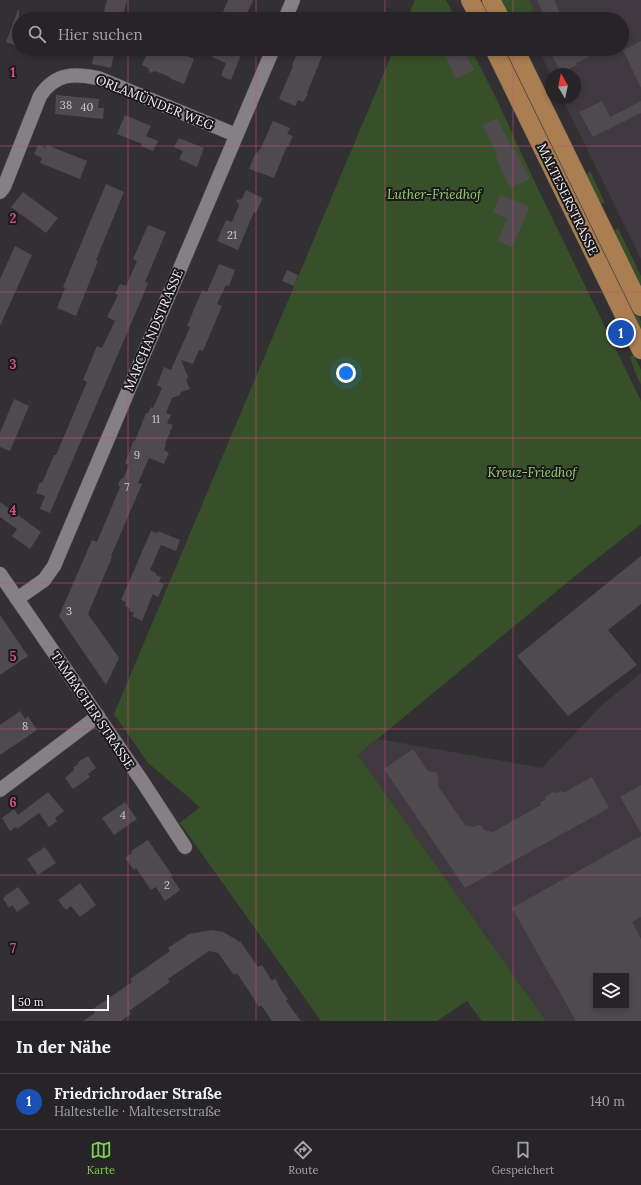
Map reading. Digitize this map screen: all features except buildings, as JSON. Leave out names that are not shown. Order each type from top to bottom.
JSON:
[{"type":"main road","points":[[470,0],[476,12]]},
{"type":"main road","points":[[492,0],[498,12]]},
{"type":"main road","name":"MALTESERSTRASSE","points":[[498,56],[640,347]]},
{"type":"main road","name":"MALTESERSTRASSE","points":[[519,56],[641,307]]},
{"type":"main road","points":[[510,81],[527,72]]},
{"type":"main road","points":[[582,230],[599,221]]},
{"type":"street","points":[[288,12],[293,0]]},
{"type":"street","name":"MARCHANDSTRASSE","points":[[18,599],[44,580],[54,566],[269,56]]},
{"type":"street","name":"ORLAMÜNDER WEG","points":[[0,192],[4,187],[40,96],[49,84],[58,78],[72,75],[98,78],[236,135]]},
{"type":"street","name":"TAMBACHER STRASSE","points":[[0,574],[98,716],[185,847]]},
{"type":"street","points":[[0,790],[98,716]]},
{"type":"shaded area","points":[[514,0],[641,0],[641,259],[565,104],[581,104],[581,68],[548,68],[542,56],[629,56],[629,12],[520,12]]},
{"type":"shaded area","points":[[641,673],[641,1021],[546,1021],[358,755],[378,739],[542,768],[602,705]]},
{"type":"green space","points":[[415,0],[446,0],[452,12],[410,12]]},
{"type":"green space","points":[[498,0],[529,0],[534,10],[530,12],[504,12]]},
{"type":"green space","points":[[391,56],[475,56],[641,401],[641,524],[575,576],[358,755],[546,1021],[482,1021],[467,1001],[437,1021],[321,1021],[180,823],[200,807],[148,763],[114,714]]},
{"type":"green space","points":[[522,81],[584,209],[581,208],[521,84]]},
{"type":"green space","points":[[590,171],[605,203],[597,204],[584,177]]},
{"type":"green space","points":[[618,228],[641,276],[641,294],[612,234]]},
{"type":"green space","points":[[599,239],[602,240],[641,321],[641,330],[598,242]]},
{"type":"green space","points":[[634,355],[641,370],[641,385],[630,357]]},
{"type":"place","name":"Friedrichrodaer Straße","points":[[621,333]]},
{"type":"park label","name":"Luther-Friedhof","points":[[434,194]]},
{"type":"park label","name":"Kreuz-Friedhof","points":[[532,472]]}]
